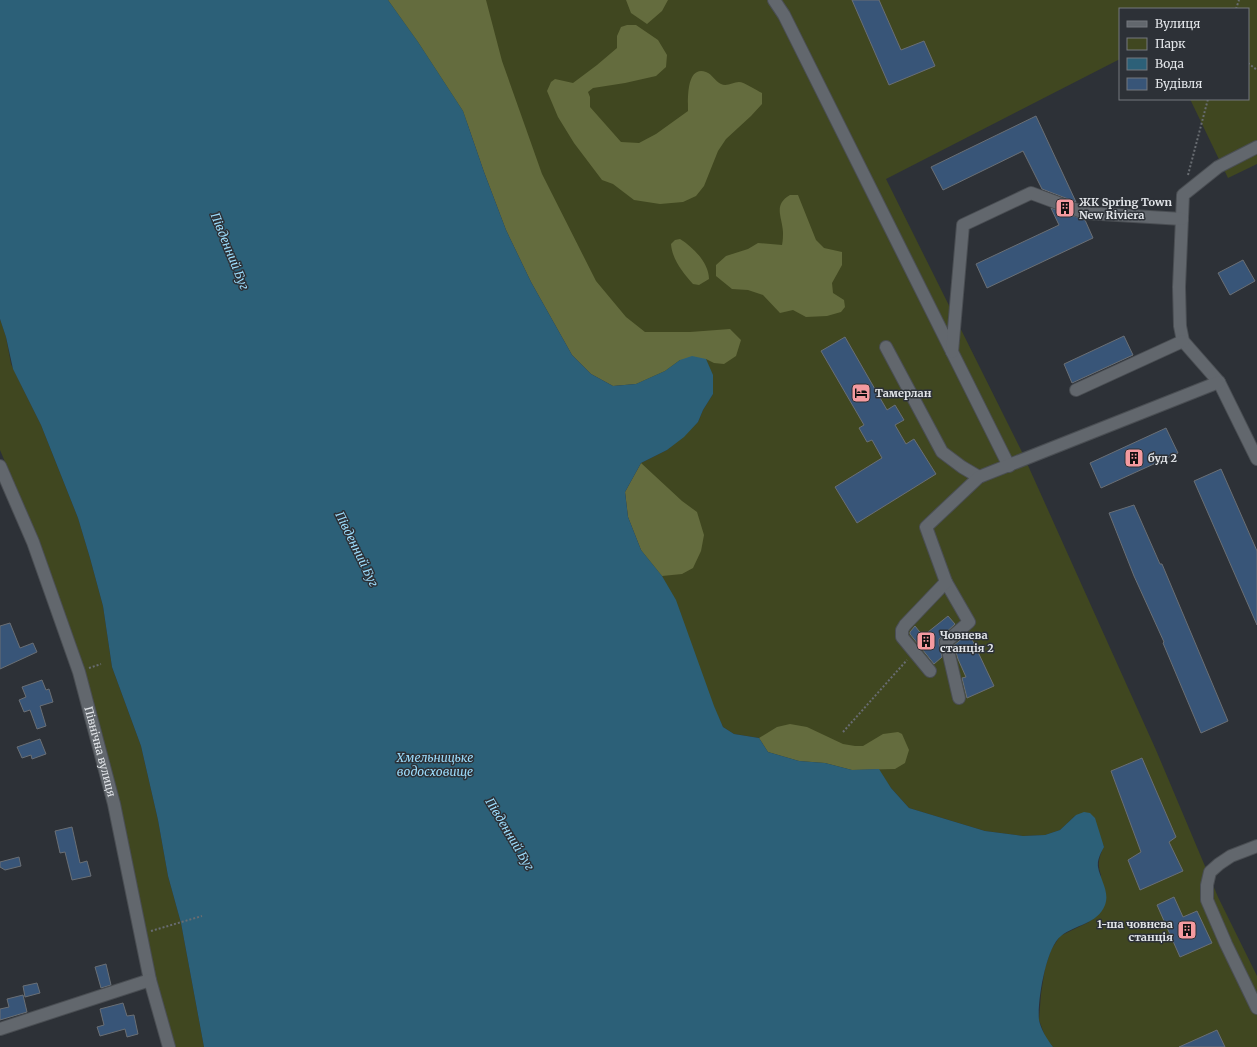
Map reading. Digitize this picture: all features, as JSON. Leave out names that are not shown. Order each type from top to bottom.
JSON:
[{"type":"street","points":[[774,0],[784,16],[1009,466]]},
{"type":"street","points":[[1257,147],[1218,167],[1183,195],[1179,287],[1180,326],[1183,341],[1219,382],[1252,437],[1257,459]]},
{"type":"street","points":[[952,354],[963,225],[1031,193],[1085,213],[1182,219]]},
{"type":"street","points":[[1076,390],[1183,341]]},
{"type":"street","points":[[886,347],[942,452],[979,478]]},
{"type":"street","points":[[959,698],[946,642],[968,622],[946,582],[926,527],[979,478],[1219,382]]},
{"type":"street","name":"Північна вулиця","points":[[0,466],[33,542],[79,672],[114,804],[150,980],[169,1047]]},
{"type":"street","points":[[930,671],[902,636],[902,630],[946,582]]},
{"type":"street","points":[[1257,846],[1231,856],[1220,864],[1210,872],[1207,885],[1208,900],[1226,944],[1257,1008]]},
{"type":"street","points":[[0,1029],[150,980]]},
{"type":"path","points":[[1249,64],[1257,70]]},
{"type":"path","points":[[1183,195],[1208,100]]},
{"type":"path","points":[[843,732],[914,651]]},
{"type":"path","points":[[141,934],[202,916]]},
{"type":"green space","points":[[388,0],[1257,0],[1257,164],[1228,178],[1190,100],[1249,100],[1249,8],[1119,8],[1119,60],[886,179],[1021,450],[1156,750],[1218,897],[1257,976],[1257,1047],[1053,1047],[1046,1039],[1039,1020],[1045,968],[1051,950],[1060,936],[1089,922],[1101,875],[1099,860],[1104,846],[1076,815],[1060,830],[1045,835],[1023,836],[985,831],[909,808],[891,788],[878,769],[852,770],[825,763],[799,761],[768,752],[759,738],[734,734],[723,727],[641,550],[641,463],[667,450],[698,422],[703,410],[713,394],[636,384]]},
{"type":"green space","points":[[388,0],[486,0],[502,61],[542,174],[596,281],[626,317],[645,332],[690,332],[730,329],[741,340],[736,356],[724,364],[714,363],[706,359],[680,360],[665,371],[636,384],[613,386],[591,374],[572,355],[531,282],[506,230],[463,111],[418,42]]},
{"type":"green space","points":[[626,0],[668,0],[662,11],[647,24],[631,13]]},
{"type":"green space","points":[[636,25],[658,40],[667,55],[666,67],[656,76],[593,88],[588,92],[590,97],[590,107],[621,142],[639,143],[656,134],[688,111],[688,92],[692,78],[699,71],[708,73],[721,84],[726,85],[741,82],[762,93],[762,104],[726,139],[718,151],[704,186],[696,196],[683,202],[660,204],[634,200],[613,184],[602,180],[574,143],[558,117],[547,91],[551,82],[555,79],[573,83],[597,65],[617,48],[617,36],[621,27]]},
{"type":"green space","points":[[790,195],[798,195],[816,240],[824,248],[842,252],[842,265],[832,283],[833,293],[844,300],[845,307],[841,312],[827,316],[806,317],[793,310],[780,313],[763,295],[748,290],[732,289],[716,276],[716,265],[726,256],[748,249],[758,243],[782,245],[783,232],[780,207],[785,199]]},
{"type":"green space","points":[[680,239],[695,251],[706,267],[709,279],[699,285],[693,284],[689,280],[673,255],[671,244],[675,240]]},
{"type":"green space","points":[[0,319],[6,337],[11,364],[41,425],[78,518],[90,558],[103,606],[112,667],[141,746],[158,820],[168,876],[181,923],[204,1047],[175,1047],[156,978],[120,802],[84,670],[38,540],[0,450]]},
{"type":"green space","points":[[641,463],[682,501],[697,512],[704,535],[701,551],[693,568],[682,574],[662,576],[641,550],[628,517],[625,492]]},
{"type":"green space","points":[[790,724],[807,727],[843,744],[855,746],[863,746],[883,734],[898,732],[902,734],[909,750],[905,763],[895,769],[852,770],[825,763],[799,761],[768,752],[759,738],[777,727]]},
{"type":"water","name":"Хмельницьке водосховище","points":[[0,0],[388,0],[418,42],[463,111],[506,230],[531,282],[572,355],[591,374],[613,386],[636,384],[665,371],[680,360],[692,356],[706,359],[713,375],[713,394],[703,410],[698,422],[684,437],[667,450],[641,463],[625,492],[628,517],[641,550],[662,576],[676,600],[723,727],[734,734],[759,738],[768,752],[799,761],[825,763],[852,770],[879,769],[891,788],[909,808],[985,831],[1023,836],[1045,835],[1060,830],[1076,815],[1084,812],[1090,813],[1095,818],[1104,847],[1098,861],[1098,867],[1106,890],[1106,900],[1102,911],[1097,916],[1066,932],[1056,942],[1051,951],[1041,988],[1039,1020],[1046,1038],[1053,1047],[204,1047],[181,923],[168,876],[158,820],[141,746],[112,667],[103,606],[90,558],[78,518],[41,425],[13,369],[6,337],[0,319]]},
{"type":"building","points":[[852,0],[879,0],[901,50],[924,41],[935,66],[889,85]]},
{"type":"building","points":[[1036,116],[1076,202],[1042,189],[1023,151],[943,190],[931,167]]},
{"type":"building","points":[[1051,208],[1085,220],[1093,238],[987,288],[976,264],[1059,225]]},
{"type":"building","points":[[1243,260],[1255,281],[1230,295],[1218,273]]},
{"type":"building","points":[[1124,336],[1133,355],[1072,383],[1064,364]]},
{"type":"building","points":[[845,337],[887,410],[895,405],[904,420],[895,425],[906,444],[914,439],[936,474],[857,523],[835,487],[882,458],[872,440],[867,442],[859,428],[864,425],[821,351]]},
{"type":"building","name":"буд 2","points":[[1166,428],[1178,453],[1101,488],[1090,463]]},
{"type":"building","points":[[1221,469],[1257,551],[1257,625],[1194,481]]},
{"type":"building","points":[[1134,505],[1160,564],[1162,564],[1228,721],[1201,733],[1163,643],[1164,642],[1134,576],[1109,513]]},
{"type":"building","name":"Човнева станція 2","points":[[948,616],[955,624],[939,639],[942,657],[934,664],[910,632],[915,626],[923,636]]},
{"type":"building","points":[[10,623],[20,648],[33,643],[37,652],[0,669],[0,626]]},
{"type":"building","points":[[969,633],[994,686],[967,698],[962,678],[966,677],[954,645]]},
{"type":"building","points":[[42,680],[46,690],[49,689],[53,702],[40,706],[46,726],[37,729],[30,710],[24,712],[19,700],[26,697],[22,687]]},
{"type":"building","points":[[40,739],[46,754],[32,759],[31,755],[22,758],[17,747]]},
{"type":"building","points":[[1142,758],[1176,837],[1169,842],[1183,871],[1140,890],[1128,860],[1141,852],[1111,771]]},
{"type":"building","points":[[72,827],[80,863],[87,861],[91,876],[72,880],[65,852],[60,853],[55,831]]},
{"type":"building","points":[[19,857],[21,866],[5,870],[0,867],[0,862]]},
{"type":"building","name":"1-ша човнева станція","points":[[1174,897],[1183,917],[1197,911],[1212,943],[1180,957],[1157,905]]},
{"type":"building","points":[[106,964],[111,985],[101,988],[95,967]]},
{"type":"building","points":[[37,983],[40,993],[25,997],[23,986]]},
{"type":"building","points":[[23,995],[27,1012],[0,1020],[0,1009],[9,1007],[7,999]]},
{"type":"building","points":[[123,1003],[127,1016],[134,1015],[138,1034],[127,1037],[125,1029],[100,1036],[97,1027],[104,1025],[100,1009]]},
{"type":"building","points":[[1217,1030],[1225,1047],[1179,1047]]},
{"type":"place","name":"ЖК Spring Town New Riviera","points":[[1065,208]]},
{"type":"place","name":"Тамерлан","points":[[861,393]]},
{"type":"place","name":"буд 2","points":[[1134,458]]},
{"type":"place","name":"Човнева станція 2","points":[[926,641]]},
{"type":"place","name":"1-ша човнева станція","points":[[1187,930]]},
{"type":"water label","name":"Південний Буг","points":[[230,251]]},
{"type":"water label","name":"Південний Буг","points":[[357,549]]},
{"type":"water label","name":"Південний Буг","points":[[510,834]]}]
